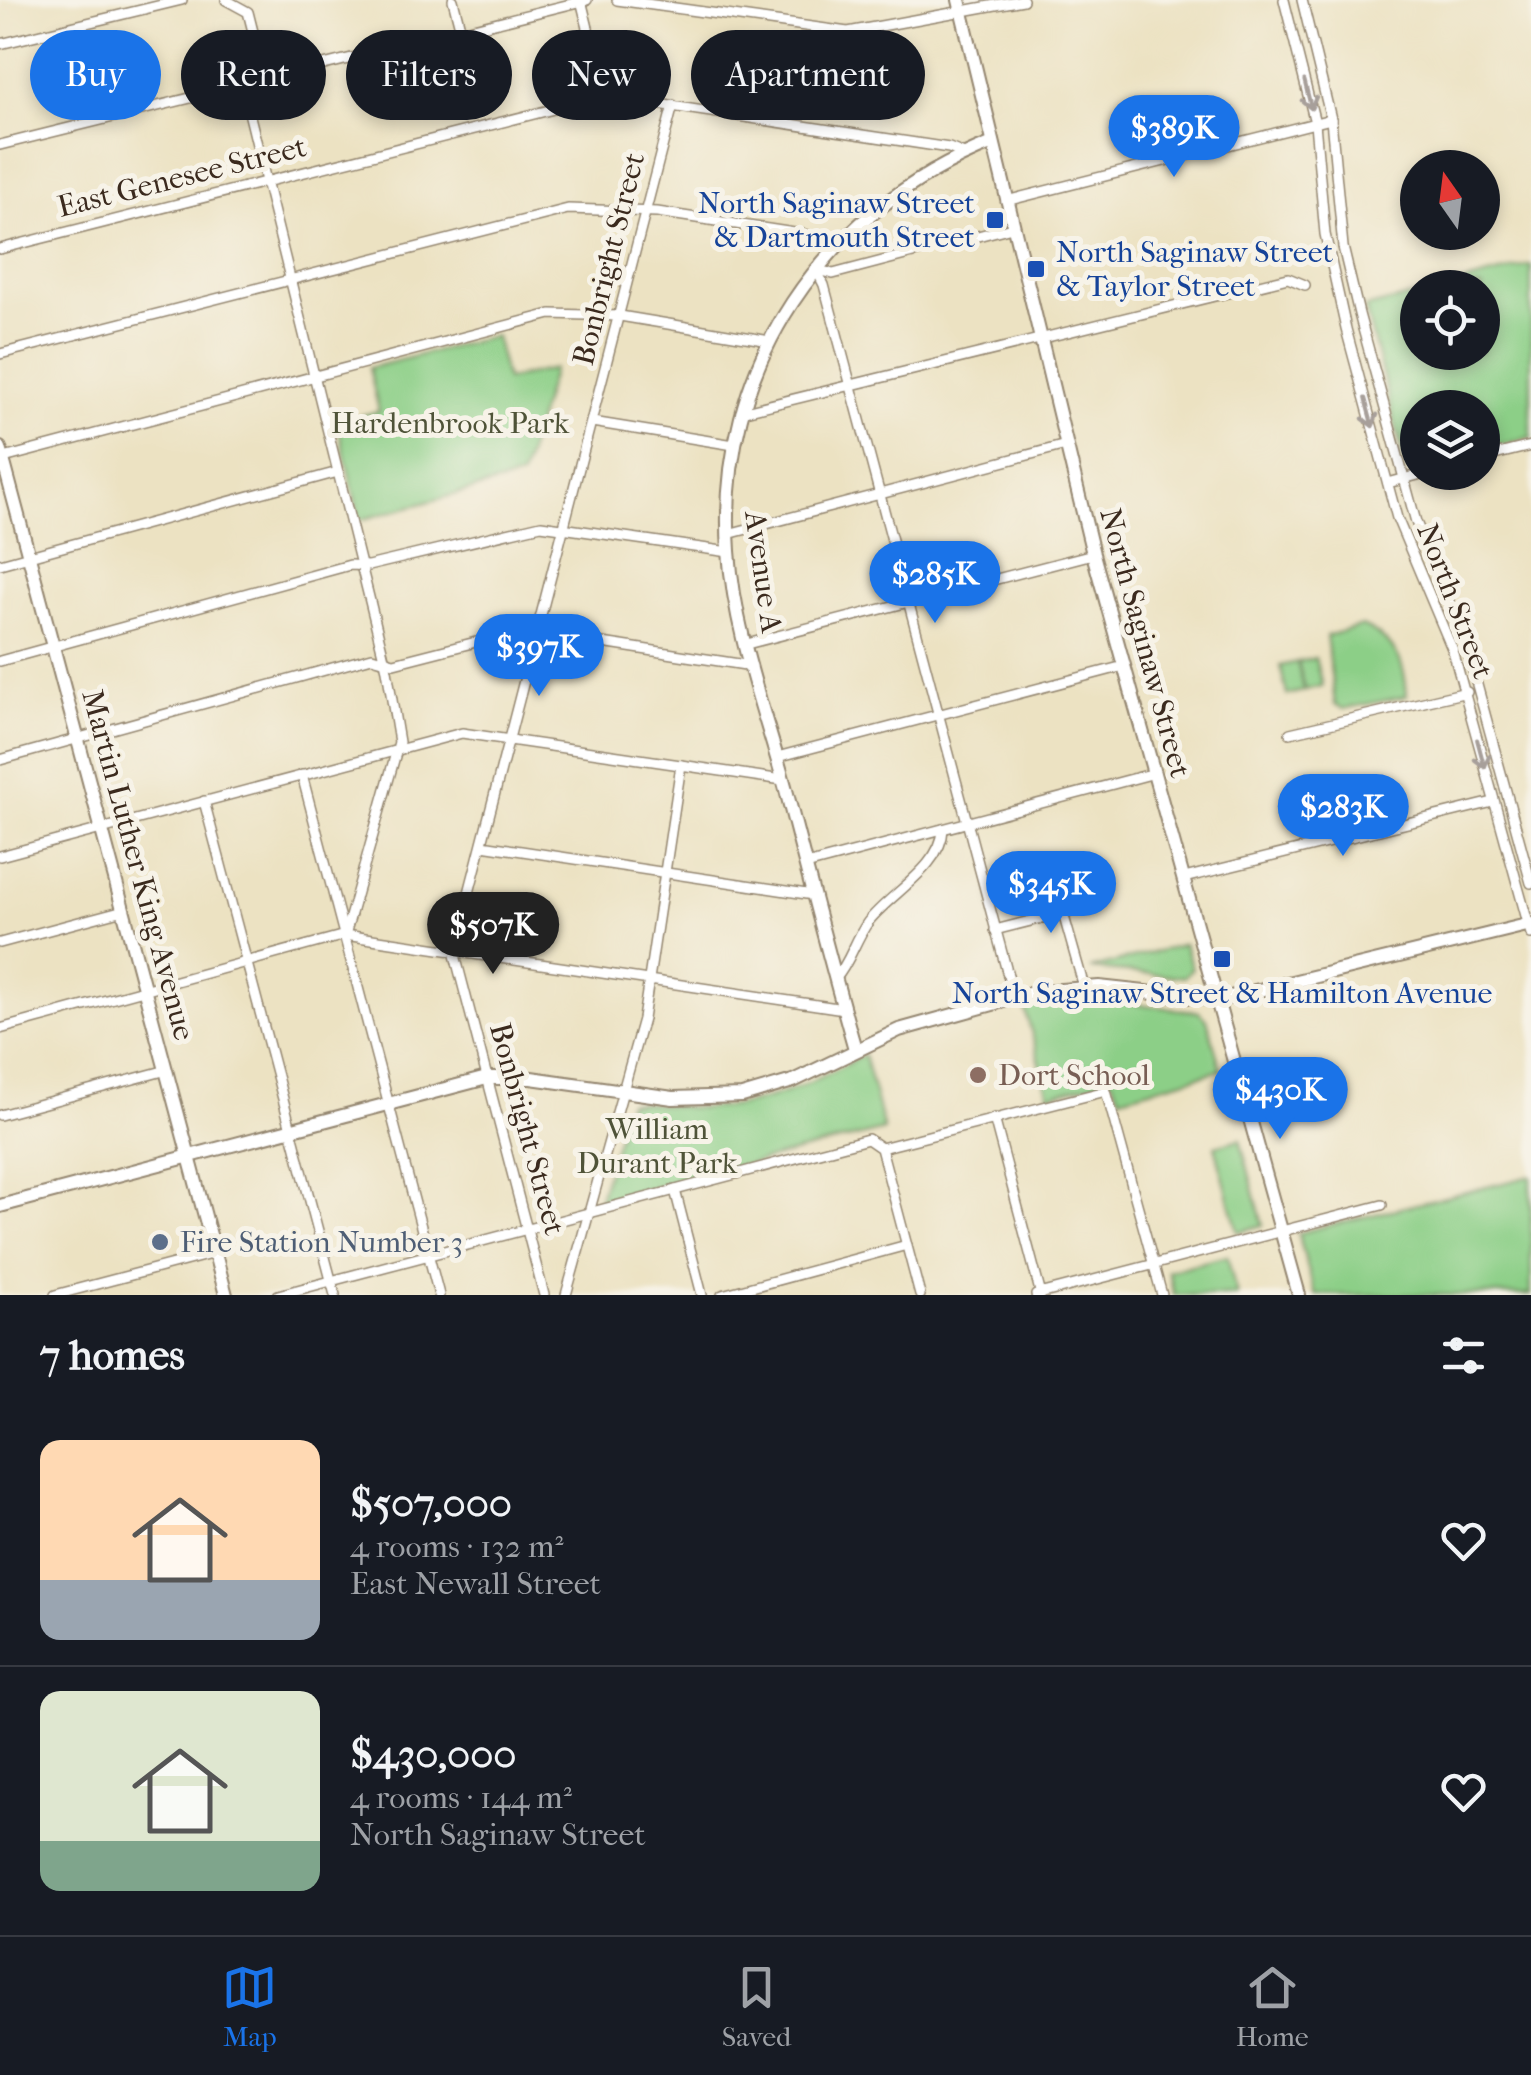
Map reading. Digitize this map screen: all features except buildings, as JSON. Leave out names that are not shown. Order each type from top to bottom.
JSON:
[{"type":"street","points":[[0,44],[182,0]]},
{"type":"street","points":[[226,0],[248,12],[252,30]]},
{"type":"street","points":[[453,0],[461,30]]},
{"type":"street","points":[[465,30],[583,0],[590,30]]},
{"type":"street","points":[[616,0],[848,32],[960,6],[1023,0]]},
{"type":"street","name":"North Street","points":[[1284,0],[1315,123],[1325,234],[1340,304],[1406,544],[1446,630],[1530,925]]},
{"type":"street","name":"North Street","points":[[1302,0],[1332,119],[1343,247],[1400,464]]},
{"type":"street","name":"North Saginaw Street","points":[[960,6],[1093,554],[1299,1295]]},
{"type":"street","points":[[0,145],[181,99]]},
{"type":"street","name":"East Genesee Street","points":[[673,105],[948,148],[964,154]]},
{"type":"street","name":"Bonbright Street","points":[[544,1295],[454,951],[673,105]]},
{"type":"street","name":"East Genesee Street","points":[[0,250],[532,114]]},
{"type":"street","points":[[1006,200],[1332,119]]},
{"type":"street","points":[[251,120],[384,659],[397,750],[345,935]]},
{"type":"street","name":"Avenue A","points":[[856,1049],[747,644],[729,552],[734,445],[742,412],[770,341],[836,244],[873,209],[964,154],[993,143]]},
{"type":"street","points":[[0,354],[568,209],[646,213],[827,238],[836,244]]},
{"type":"street","points":[[816,269],[833,274],[1012,227]]},
{"type":"street","points":[[816,269],[851,384],[1014,998]]},
{"type":"street","points":[[742,412],[1039,336],[1288,278],[1305,286]]},
{"type":"street","points":[[1340,304],[1356,300]]},
{"type":"street","points":[[1,455],[551,314],[620,316],[770,341]]},
{"type":"street","points":[[592,422],[734,445]]},
{"type":"street","points":[[728,534],[1066,445]]},
{"type":"street","points":[[1500,454],[1531,446]]},
{"type":"street","name":"Martin Luther King Avenue","points":[[1,455],[226,1295]]},
{"type":"street","points":[[0,564],[338,472]]},
{"type":"street","points":[[1388,483],[1400,480]]},
{"type":"street","name":"North Street","points":[[1407,490],[1424,544],[1464,637],[1531,883]]},
{"type":"street","points":[[0,662],[350,566],[360,567],[540,525],[729,552]]},
{"type":"street","points":[[747,644],[1093,554]]},
{"type":"street","points":[[537,633],[752,666]]},
{"type":"street","points":[[0,760],[372,657],[394,662],[476,642]]},
{"type":"street","points":[[777,757],[1124,666]]},
{"type":"street","points":[[1290,734],[1479,690]]},
{"type":"street","points":[[0,856],[462,733],[783,780]]},
{"type":"street","points":[[566,1295],[643,1019],[681,766]]},
{"type":"street","points":[[806,865],[1155,773]]},
{"type":"street","points":[[302,776],[439,1295]]},
{"type":"street","points":[[204,801],[335,1295]]},
{"type":"street","points":[[1184,878],[1493,802]]},
{"type":"street","points":[[836,978],[870,918],[928,860],[942,839],[943,829]]},
{"type":"street","points":[[482,845],[813,896]]},
{"type":"street","points":[[995,930],[1098,904]]},
{"type":"street","points":[[0,942],[124,910]]},
{"type":"street","points":[[1063,913],[1084,987]]},
{"type":"street","points":[[0,1206],[487,1078],[532,1078],[692,1100],[742,1096],[793,1082],[899,1030],[1014,998],[1084,987],[1218,1000],[1530,925]]},
{"type":"street","points":[[0,1029],[345,935],[844,1009]]},
{"type":"street","points":[[0,1115],[167,1070]]},
{"type":"street","points":[[278,1295],[868,1139],[879,1145],[1106,1092],[1162,1295]]},
{"type":"street","points":[[994,1118],[1039,1295],[1382,1205]]},
{"type":"street","points":[[879,1145],[920,1295]]},
{"type":"street","points":[[676,1190],[702,1295]]},
{"type":"street","points":[[722,1295],[907,1245]]},
{"type":"street","points":[[55,1295],[215,1253]]},
{"type":"green space","points":[[1531,265],[1531,437],[1500,445],[1500,390],[1400,390],[1400,443],[1365,308],[1400,299],[1400,370],[1500,370],[1500,273]]},
{"type":"green space","name":"Hardenbrook Park","points":[[495,336],[506,380],[553,369],[521,477],[360,520],[337,422],[379,411],[369,368]]},
{"type":"green space","points":[[1362,626],[1383,638],[1396,653],[1404,672],[1407,696],[1343,709],[1335,704],[1326,636]]},
{"type":"green space","points":[[1315,658],[1322,686],[1305,690],[1298,662]]},
{"type":"green space","points":[[1297,662],[1304,691],[1287,695],[1280,666]]},
{"type":"green space","points":[[1184,944],[1192,968],[1185,977],[1090,969]]},
{"type":"green space","points":[[1081,997],[1199,1012],[1207,1019],[1221,1070],[1121,1097],[1111,1079],[1049,1095],[1024,1006]]},
{"type":"green space","name":"William Durant Park","points":[[864,1055],[884,1130],[598,1202],[628,1102],[697,1108],[749,1103],[808,1083]]},
{"type":"green space","points":[[1240,1139],[1263,1225],[1238,1232],[1215,1146]]},
{"type":"green space","points":[[1531,1176],[1531,1295],[1315,1295],[1298,1233]]},
{"type":"green space","points":[[1227,1256],[1237,1295],[1174,1295],[1168,1271]]},
{"type":"place","name":"North Saginaw Street & Dartmouth Street","points":[[995,220]]},
{"type":"place","name":"North Saginaw Street & Taylor Street","points":[[1036,269]]},
{"type":"place","name":"North Saginaw Street & Hamilton Avenue","points":[[1222,959]]},
{"type":"place","name":"Dort School","points":[[978,1075]]},
{"type":"place","name":"Fire Station Number 3","points":[[160,1242]]}]
